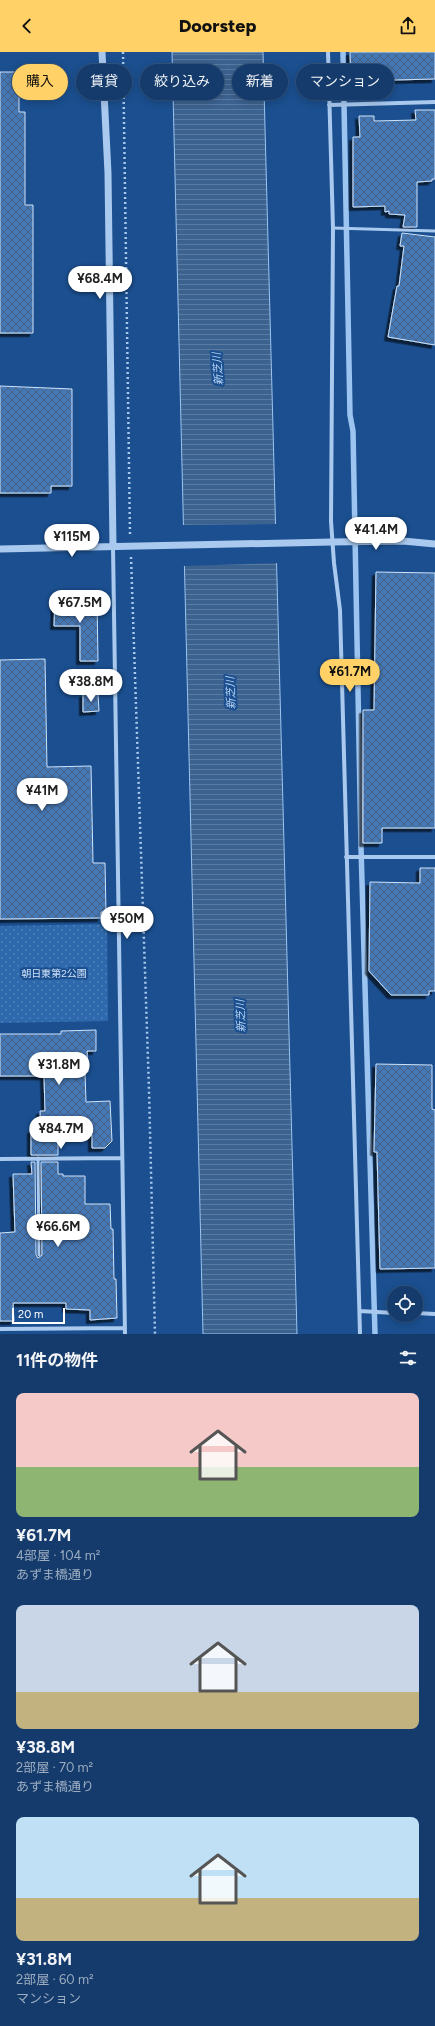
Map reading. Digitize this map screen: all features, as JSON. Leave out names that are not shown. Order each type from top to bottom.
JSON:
[{"type":"street","points":[[102,52],[108,173],[125,1334]]},
{"type":"street","points":[[328,52],[333,228],[332,542],[340,610],[360,1334]]},
{"type":"street","points":[[329,105],[435,102]]},
{"type":"street","points":[[0,549],[403,541],[435,544]]},
{"type":"street","points":[[346,857],[435,857]]},
{"type":"street","points":[[0,1159],[122,1158]]},
{"type":"street","points":[[360,1311],[387,1313]]},
{"type":"street","points":[[423,1313],[435,1314]]},
{"type":"street","points":[[0,1329],[125,1328]]},
{"type":"lane","points":[[333,228],[435,231]]},
{"type":"lane","points":[[38,1158],[39,1255]]},
{"type":"path","points":[[123,52],[131,546],[149,1090],[155,1334]]},
{"type":"green space","name":"朝日東第2公園","points":[[107,924],[108,1021],[0,1023],[0,926]]},
{"type":"water","name":"新芝川","points":[[172,52],[263,52],[263,64],[232,64],[232,100],[264,100],[297,1334],[203,1334],[173,100],[224,100],[224,64],[172,64]]},
{"type":"pier","points":[[278,524],[279,563],[183,566],[182,525]]},
{"type":"building","points":[[350,52],[435,52],[435,79],[394,80],[394,64],[350,64]]},
{"type":"building","points":[[0,72],[12,72],[12,100],[19,100],[19,112],[25,112],[25,205],[33,205],[33,333],[0,333]]},
{"type":"building","points":[[415,110],[435,110],[435,179],[432,179],[432,181],[417,182],[417,227],[403,227],[405,215],[389,214],[389,211],[385,212],[385,206],[353,207],[353,137],[360,137],[359,116],[374,116],[374,121],[416,120]]},
{"type":"building","points":[[402,233],[435,237],[435,345],[388,337],[397,286],[399,286],[404,246],[400,246]]},
{"type":"building","points":[[0,386],[72,389],[72,486],[51,486],[51,493],[0,493]]},
{"type":"building","points":[[376,572],[435,573],[435,828],[382,828],[382,843],[363,843],[363,710],[374,710]]},
{"type":"building","points":[[55,599],[97,600],[98,661],[80,661],[80,626],[54,626]]},
{"type":"building","points":[[45,659],[47,767],[91,766],[93,863],[105,863],[106,912],[101,912],[101,918],[0,919],[0,660]]},
{"type":"building","points":[[83,694],[98,694],[99,711],[83,712]]},
{"type":"building","points":[[420,868],[435,868],[435,991],[429,991],[429,995],[391,995],[369,971],[370,882],[420,883]]},
{"type":"building","points":[[96,1030],[96,1051],[87,1051],[88,1072],[85,1072],[86,1102],[110,1101],[112,1141],[105,1148],[92,1148],[92,1135],[58,1136],[58,1155],[31,1155],[31,1130],[41,1130],[40,1111],[45,1111],[44,1076],[0,1076],[0,1034],[61,1034],[61,1031]]},
{"type":"building","points":[[376,1064],[432,1065],[432,1109],[435,1110],[435,1268],[380,1269],[377,1152],[374,1152]]},
{"type":"building","points":[[31,1162],[35,1162],[36,1255],[38,1258],[42,1255],[41,1162],[58,1162],[58,1174],[63,1174],[63,1176],[85,1176],[85,1204],[110,1204],[111,1229],[113,1229],[114,1279],[116,1279],[117,1318],[90,1320],[90,1310],[66,1309],[66,1303],[13,1303],[14,1321],[0,1321],[0,1233],[15,1232],[13,1174],[32,1174]]},
{"type":"waterway","points":[[343,52],[350,415],[353,431],[361,847],[375,1334]]}]
